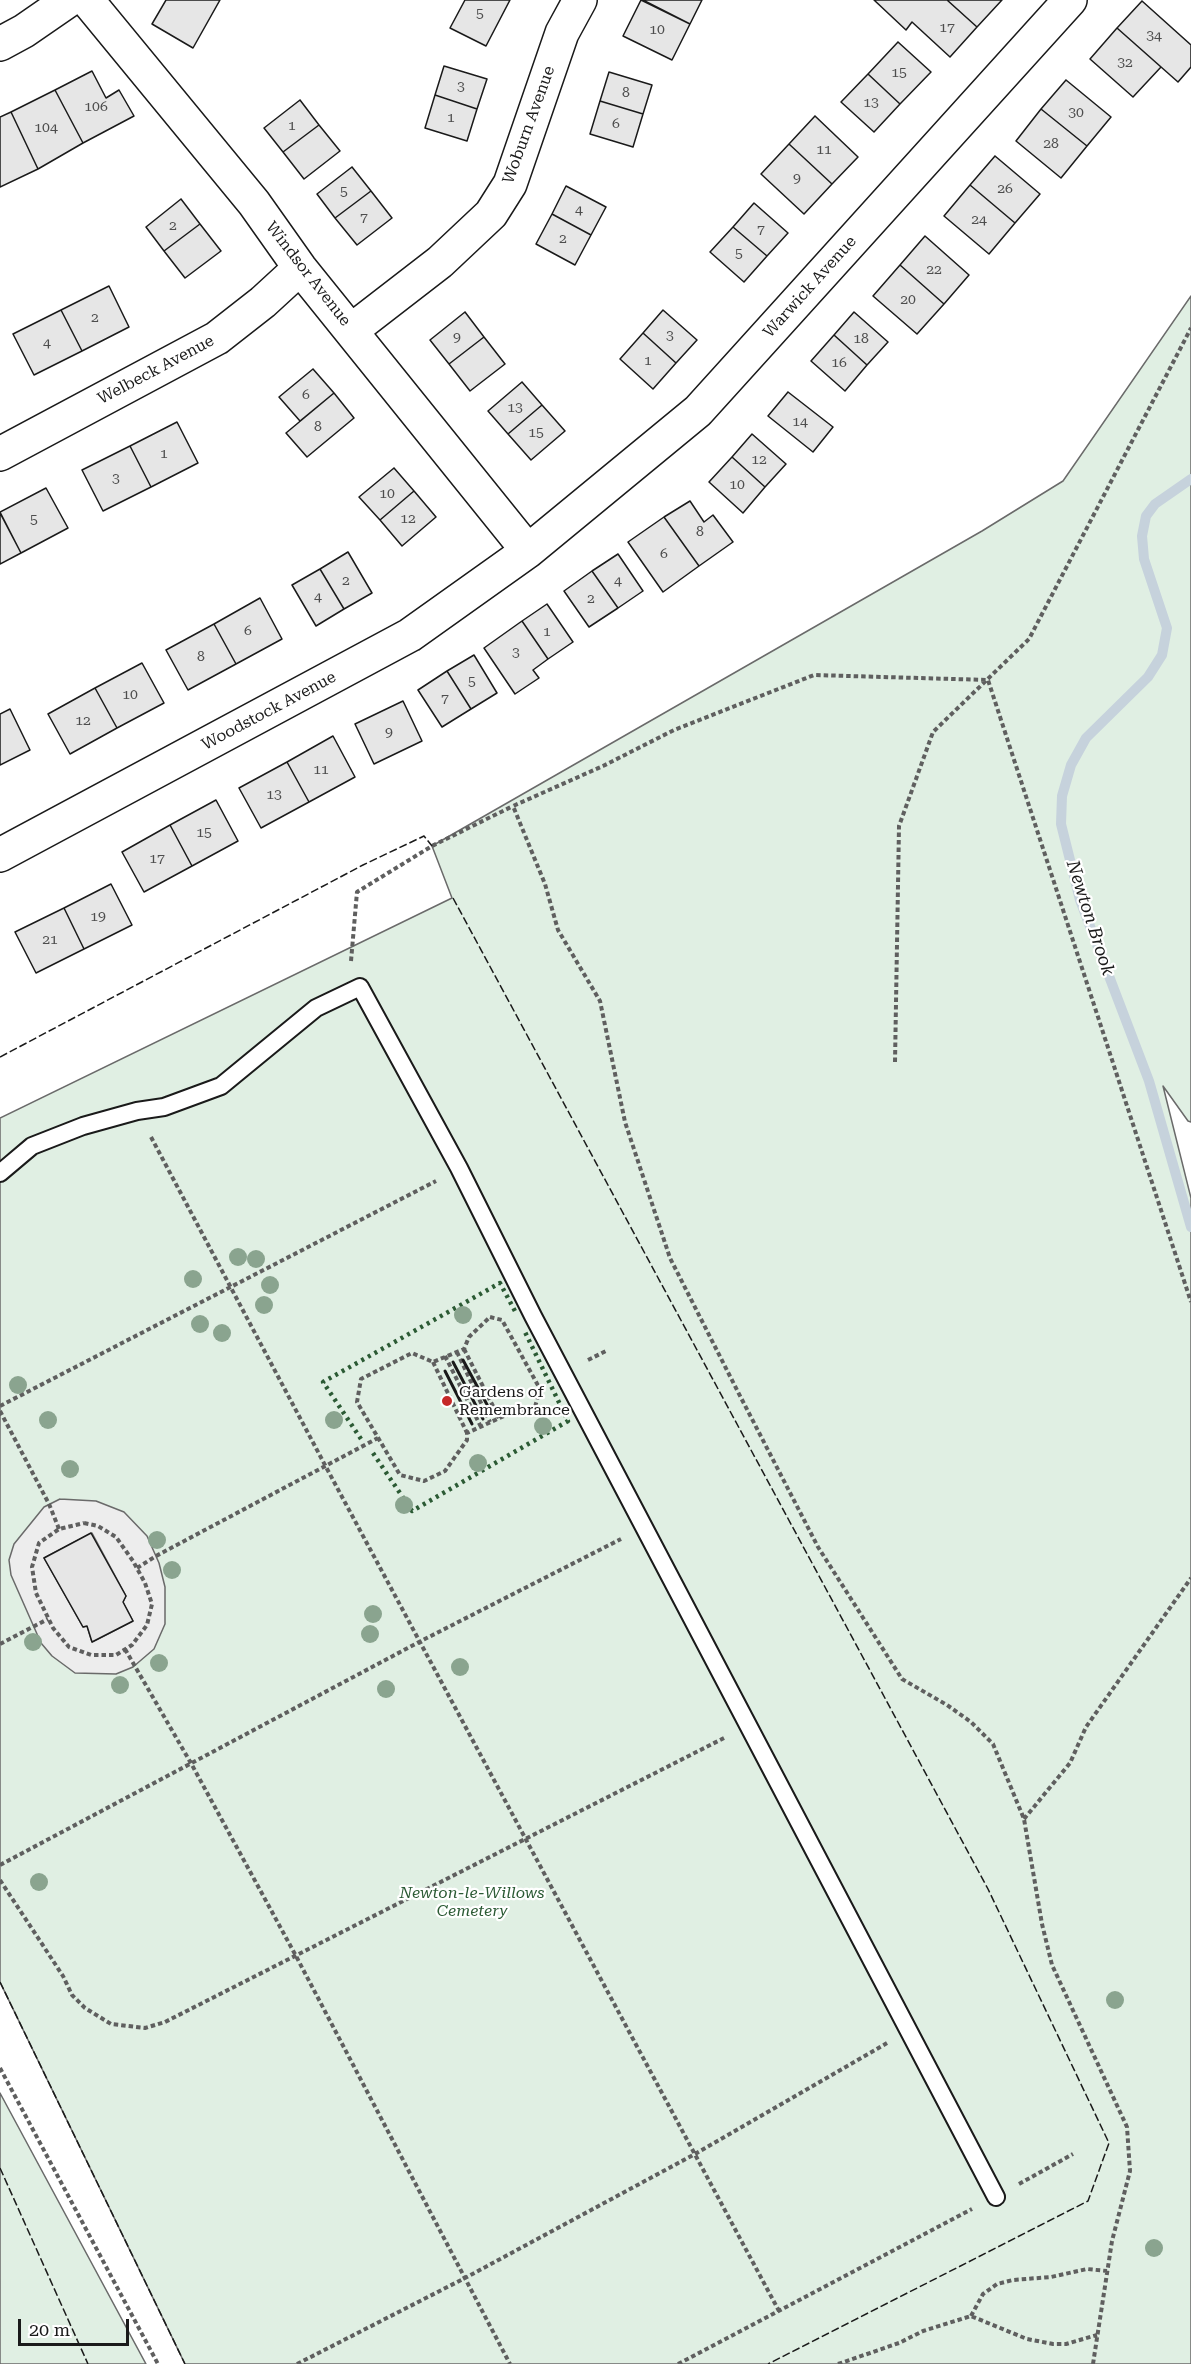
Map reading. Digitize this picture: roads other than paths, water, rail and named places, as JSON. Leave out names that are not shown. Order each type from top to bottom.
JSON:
[{"type":"street","points":[[0,44],[24,31],[69,0]]},
{"type":"street","name":"Windsor Avenue","points":[[87,0],[254,202],[300,268],[528,550]]},
{"type":"street","name":"Woburn Avenue","points":[[352,330],[440,262],[491,214],[510,184],[562,33],[580,0]]},
{"type":"street","name":"Warwick Avenue","points":[[528,550],[698,411],[1070,0]]},
{"type":"street","name":"Welbeck Avenue","points":[[0,454],[217,338],[263,302],[300,268]]},
{"type":"street","name":"Woodstock Avenue","points":[[0,855],[410,635],[528,550]]},
{"type":"lane","points":[[0,1173],[32,1146],[83,1126],[137,1111],[164,1107],[221,1086],[316,1008],[360,987],[459,1168],[533,1316],[996,2197]]},
{"type":"waterway","name":"Newton Brook","points":[[1191,479],[1155,504],[1146,516],[1142,536],[1144,559],[1167,628],[1162,655],[1148,677],[1086,738],[1071,765],[1062,796],[1061,824],[1080,900],[1149,1081],[1191,1227]]},
{"type":"place","name":"Gardens of Remembrance","points":[[447,1401]]},
{"type":"park label","name":"Newton-le-Willows Cemetery","points":[[472,1902]]}]
